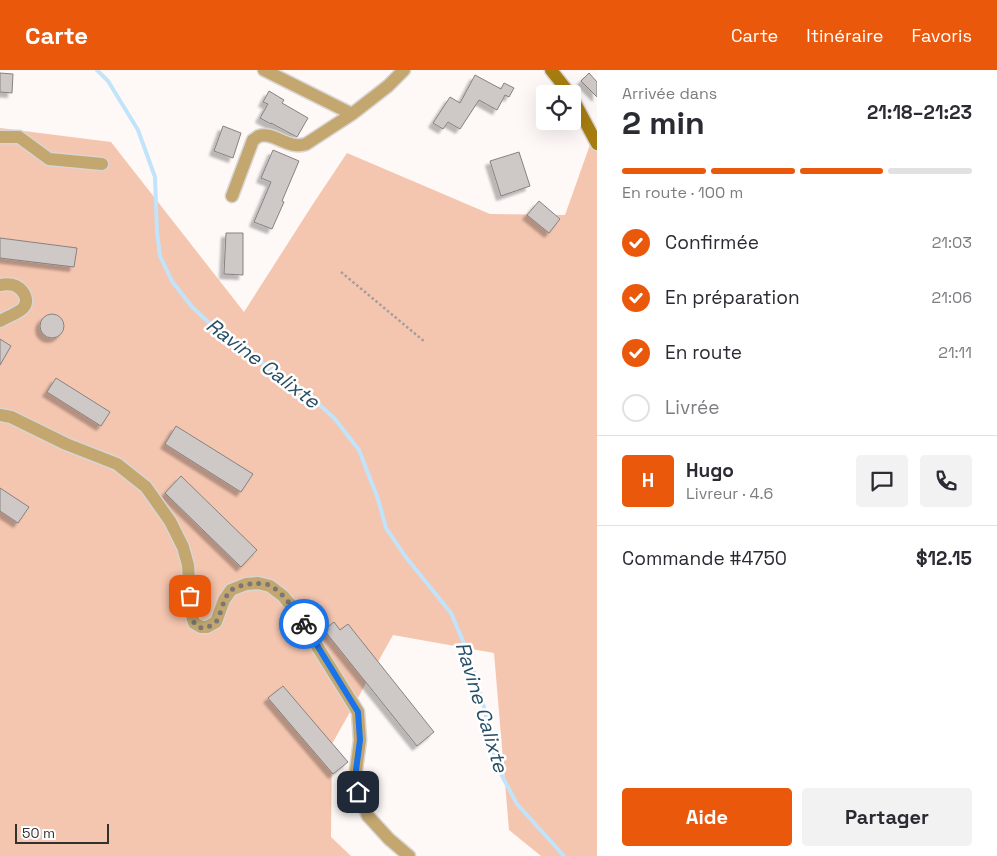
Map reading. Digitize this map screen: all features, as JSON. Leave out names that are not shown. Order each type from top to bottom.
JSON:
[{"type":"main road","points":[[551,70],[563,85]]},
{"type":"main road","points":[[581,115],[597,144]]},
{"type":"street","points":[[264,70],[352,114]]},
{"type":"street","points":[[232,196],[252,140],[259,136],[268,135],[294,146],[306,144],[352,114],[388,86],[404,70]]},
{"type":"street","points":[[0,138],[19,137],[49,159],[102,164]]},
{"type":"street","points":[[0,285],[16,286],[24,292],[26,298],[25,305],[21,310],[0,321]]},
{"type":"street","points":[[0,415],[11,417],[66,444],[117,464],[146,487],[170,521],[182,547],[188,565],[190,612],[194,623],[201,628],[207,628],[216,622],[224,600],[231,590],[246,584],[258,583],[270,586],[283,596],[294,609],[358,712],[360,740],[356,770],[358,792],[368,816],[409,856]]},
{"type":"path","points":[[341,272],[425,342]]},
{"type":"shaded area","points":[[0,128],[111,142],[244,312],[347,153],[490,214],[565,215],[592,139],[597,141],[597,856],[541,856],[509,830],[494,653],[393,635],[332,744],[331,837],[351,856],[0,856]]},
{"type":"building","points":[[0,73],[13,74],[12,93],[0,92]]},
{"type":"building","points":[[589,73],[597,82],[597,97],[581,81]]},
{"type":"building","points":[[475,75],[501,89],[504,83],[514,88],[509,97],[505,95],[497,110],[479,100],[460,129],[448,122],[443,129],[433,123],[450,97],[460,103]]},
{"type":"building","points":[[269,91],[284,100],[282,103],[308,118],[297,137],[260,118],[268,104],[263,102]]},
{"type":"building","points":[[223,126],[241,133],[233,158],[214,151]]},
{"type":"building","points":[[273,150],[299,161],[272,229],[254,222],[271,182],[261,178]]},
{"type":"building","points":[[519,152],[530,186],[501,196],[490,161]]},
{"type":"building","points":[[539,201],[560,219],[549,233],[527,215]]},
{"type":"building","points":[[226,233],[243,233],[243,275],[224,274]]},
{"type":"building","points":[[0,238],[77,248],[74,267],[0,258]]},
{"type":"building","points":[[52,314],[61,317],[64,326],[61,335],[52,338],[43,335],[40,326],[43,317]]},
{"type":"building","points":[[0,339],[11,346],[0,365]]},
{"type":"building","points":[[56,378],[110,412],[101,426],[47,392]]},
{"type":"building","points":[[176,426],[253,474],[241,492],[165,444]]},
{"type":"building","points":[[181,476],[257,550],[241,567],[165,493]]},
{"type":"building","points":[[0,488],[29,507],[18,523],[0,511]]},
{"type":"building","points":[[334,622],[340,630],[348,624],[434,732],[417,746],[324,630]]},
{"type":"building","points":[[283,686],[348,762],[333,774],[268,698]]},
{"type":"waterway","name":"Ravine Calixte","points":[[97,70],[108,81],[138,130],[155,177],[160,256],[172,281],[192,307],[231,343],[300,387],[335,419],[359,450],[378,499],[386,528],[405,556],[451,613],[469,655],[485,711],[492,749],[501,774],[517,804],[564,856]]},
{"type":"way so far","points":[[190,596],[190,612],[194,623],[201,628],[207,628],[216,622],[224,600],[231,590],[246,584],[258,583],[270,586],[283,596],[304,624]]},
{"type":"route","points":[[304,624],[358,712],[360,726],[356,770],[358,792]]}]
